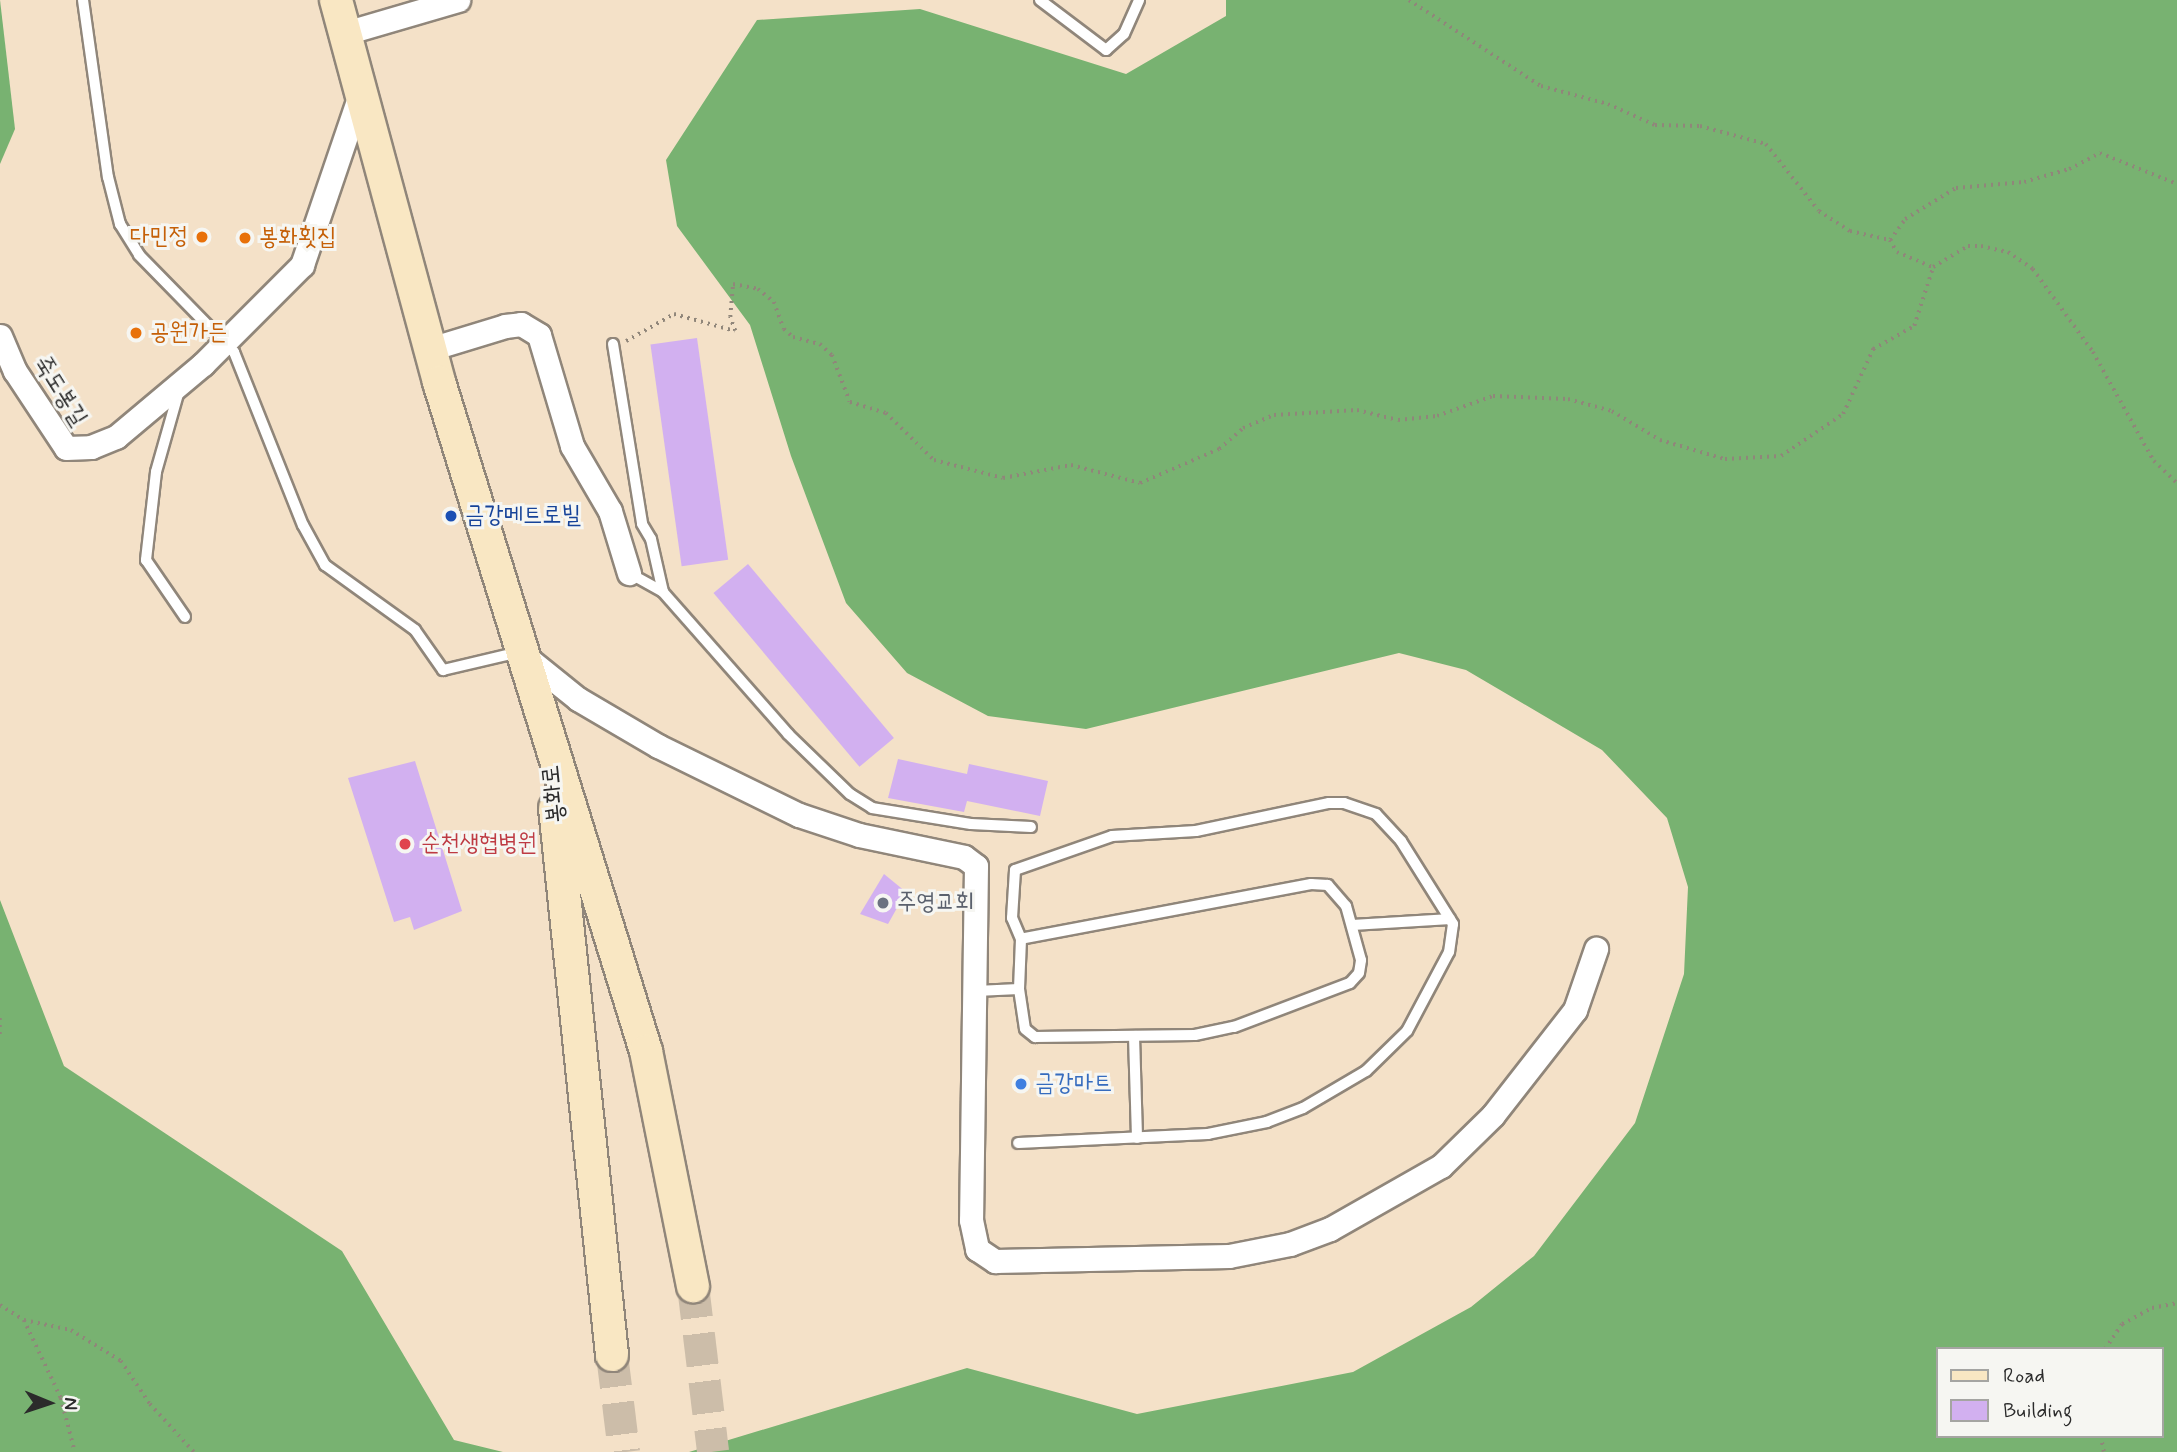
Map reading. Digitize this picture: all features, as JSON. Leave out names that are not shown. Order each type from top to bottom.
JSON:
[{"type":"main road","points":[[336,0],[430,349],[549,747]]},
{"type":"main road","name":"봉화로","points":[[549,747],[646,1051],[693,1286]]},
{"type":"main road","name":"봉화로","points":[[549,747],[612,1355]]},
{"type":"street","points":[[345,33],[458,0]]},
{"type":"street","name":"죽도봉길","points":[[0,336],[15,371],[66,449],[91,447],[116,437],[227,341],[302,265],[361,92]]},
{"type":"street","points":[[430,349],[505,326],[521,324],[539,335],[572,446],[610,511],[629,573]]},
{"type":"street","points":[[520,652],[578,699],[658,746],[799,815],[859,835],[964,857],[975,866],[976,991],[969,1157],[971,1235],[976,1249],[986,1258],[1010,1262],[1229,1256],[1290,1244],[1330,1229],[1441,1166],[1493,1115],[1561,1031],[1588,981],[1596,949]]},
{"type":"lane","points":[[83,0],[108,177],[120,224],[166,284],[227,341],[243,369],[303,525],[325,565],[415,630],[443,670],[520,652]]},
{"type":"lane","points":[[1040,0],[1106,50],[1125,34],[1139,0]]},
{"type":"lane","points":[[613,346],[642,524],[652,539],[663,592]]},
{"type":"lane","points":[[180,384],[156,472],[146,560],[185,617]]},
{"type":"lane","points":[[629,573],[663,592],[789,734],[850,794],[872,808],[971,824],[1031,827]]},
{"type":"lane","points":[[1018,1143],[1208,1134],[1267,1122],[1330,1094],[1366,1071],[1407,1031],[1430,993],[1449,952],[1450,919],[1401,841],[1376,814],[1345,803],[1329,803],[1196,831],[1112,836],[1015,870],[1012,918],[1021,939],[1019,989],[1025,1029],[1035,1037],[1195,1035],[1234,1027],[1350,983],[1359,973],[1361,960],[1346,906],[1328,884],[1311,884],[1021,939]]},
{"type":"lane","points":[[1353,925],[1450,919]]},
{"type":"lane","points":[[976,991],[1019,989]]},
{"type":"lane","points":[[1134,1036],[1137,1138]]},
{"type":"path","points":[[1409,0],[1541,86],[1608,104],[1655,125],[1700,126],[1766,144],[1819,211],[1850,230],[1890,240],[1897,252],[1933,267]]},
{"type":"path","points":[[1890,240],[1905,219],[1956,188],[2024,182],[2069,169],[2100,153],[2177,184]]},
{"type":"path","points":[[613,346],[674,314],[735,331],[730,317],[733,285],[758,289],[774,302],[784,329],[793,337],[820,344],[832,355],[850,402],[886,413],[934,460],[1003,478],[1071,465],[1140,482],[1219,449],[1242,429],[1274,415],[1357,410],[1398,420],[1437,416],[1493,396],[1568,399],[1612,411],[1660,440],[1725,459],[1781,456],[1843,414],[1873,349],[1914,326],[1933,267],[1968,246],[1981,246],[2008,252],[2033,269],[2093,352],[2154,461],[2177,483]]},
{"type":"path","points":[[0,1017],[0,1035]]},
{"type":"path","points":[[2106,1347],[2122,1324],[2152,1308],[2177,1303]]},
{"type":"path","points":[[0,1305],[24,1320],[71,1331],[121,1361],[150,1404],[194,1452]]},
{"type":"path","points":[[24,1320],[61,1398],[75,1452]]},
{"type":"green space","points":[[0,0],[15,129],[0,164]]},
{"type":"green space","points":[[1226,0],[2177,0],[2177,1452],[689,1452],[967,1368],[1137,1414],[1353,1372],[1471,1307],[1534,1256],[1635,1123],[1684,974],[1688,887],[1667,818],[1602,750],[1466,670],[1399,653],[1086,729],[988,716],[907,673],[846,603],[791,456],[750,325],[677,226],[666,160],[757,20],[920,9],[1126,74],[1226,16]]},
{"type":"green space","points":[[0,900],[64,1066],[342,1251],[454,1440],[503,1452],[0,1452]]},
{"type":"building","points":[[697,338],[728,560],[682,566],[650,345]]},
{"type":"building","points":[[748,564],[894,738],[859,767],[714,593]]},
{"type":"building","points":[[898,759],[967,774],[969,764],[1048,781],[1040,816],[967,801],[964,812],[888,798]]},
{"type":"building","name":"순천생협병원","points":[[415,761],[462,911],[414,930],[410,917],[394,922],[348,778]]},
{"type":"building","name":"주영교회","points":[[884,874],[906,892],[888,924],[860,914]]},
{"type":"tunnel","points":[[693,1286],[713,1452]]},
{"type":"tunnel","points":[[612,1355],[624,1452]]},
{"type":"place","name":"다민정","points":[[202,237]]},
{"type":"place","name":"봉화횟집","points":[[245,238]]},
{"type":"place","name":"공원가든","points":[[136,333]]},
{"type":"place","name":"금강메트로빌","points":[[451,516]]},
{"type":"place","name":"순천생협병원","points":[[405,844]]},
{"type":"place","name":"주영교회","points":[[883,903]]},
{"type":"place","name":"금강마트","points":[[1021,1084]]}]
